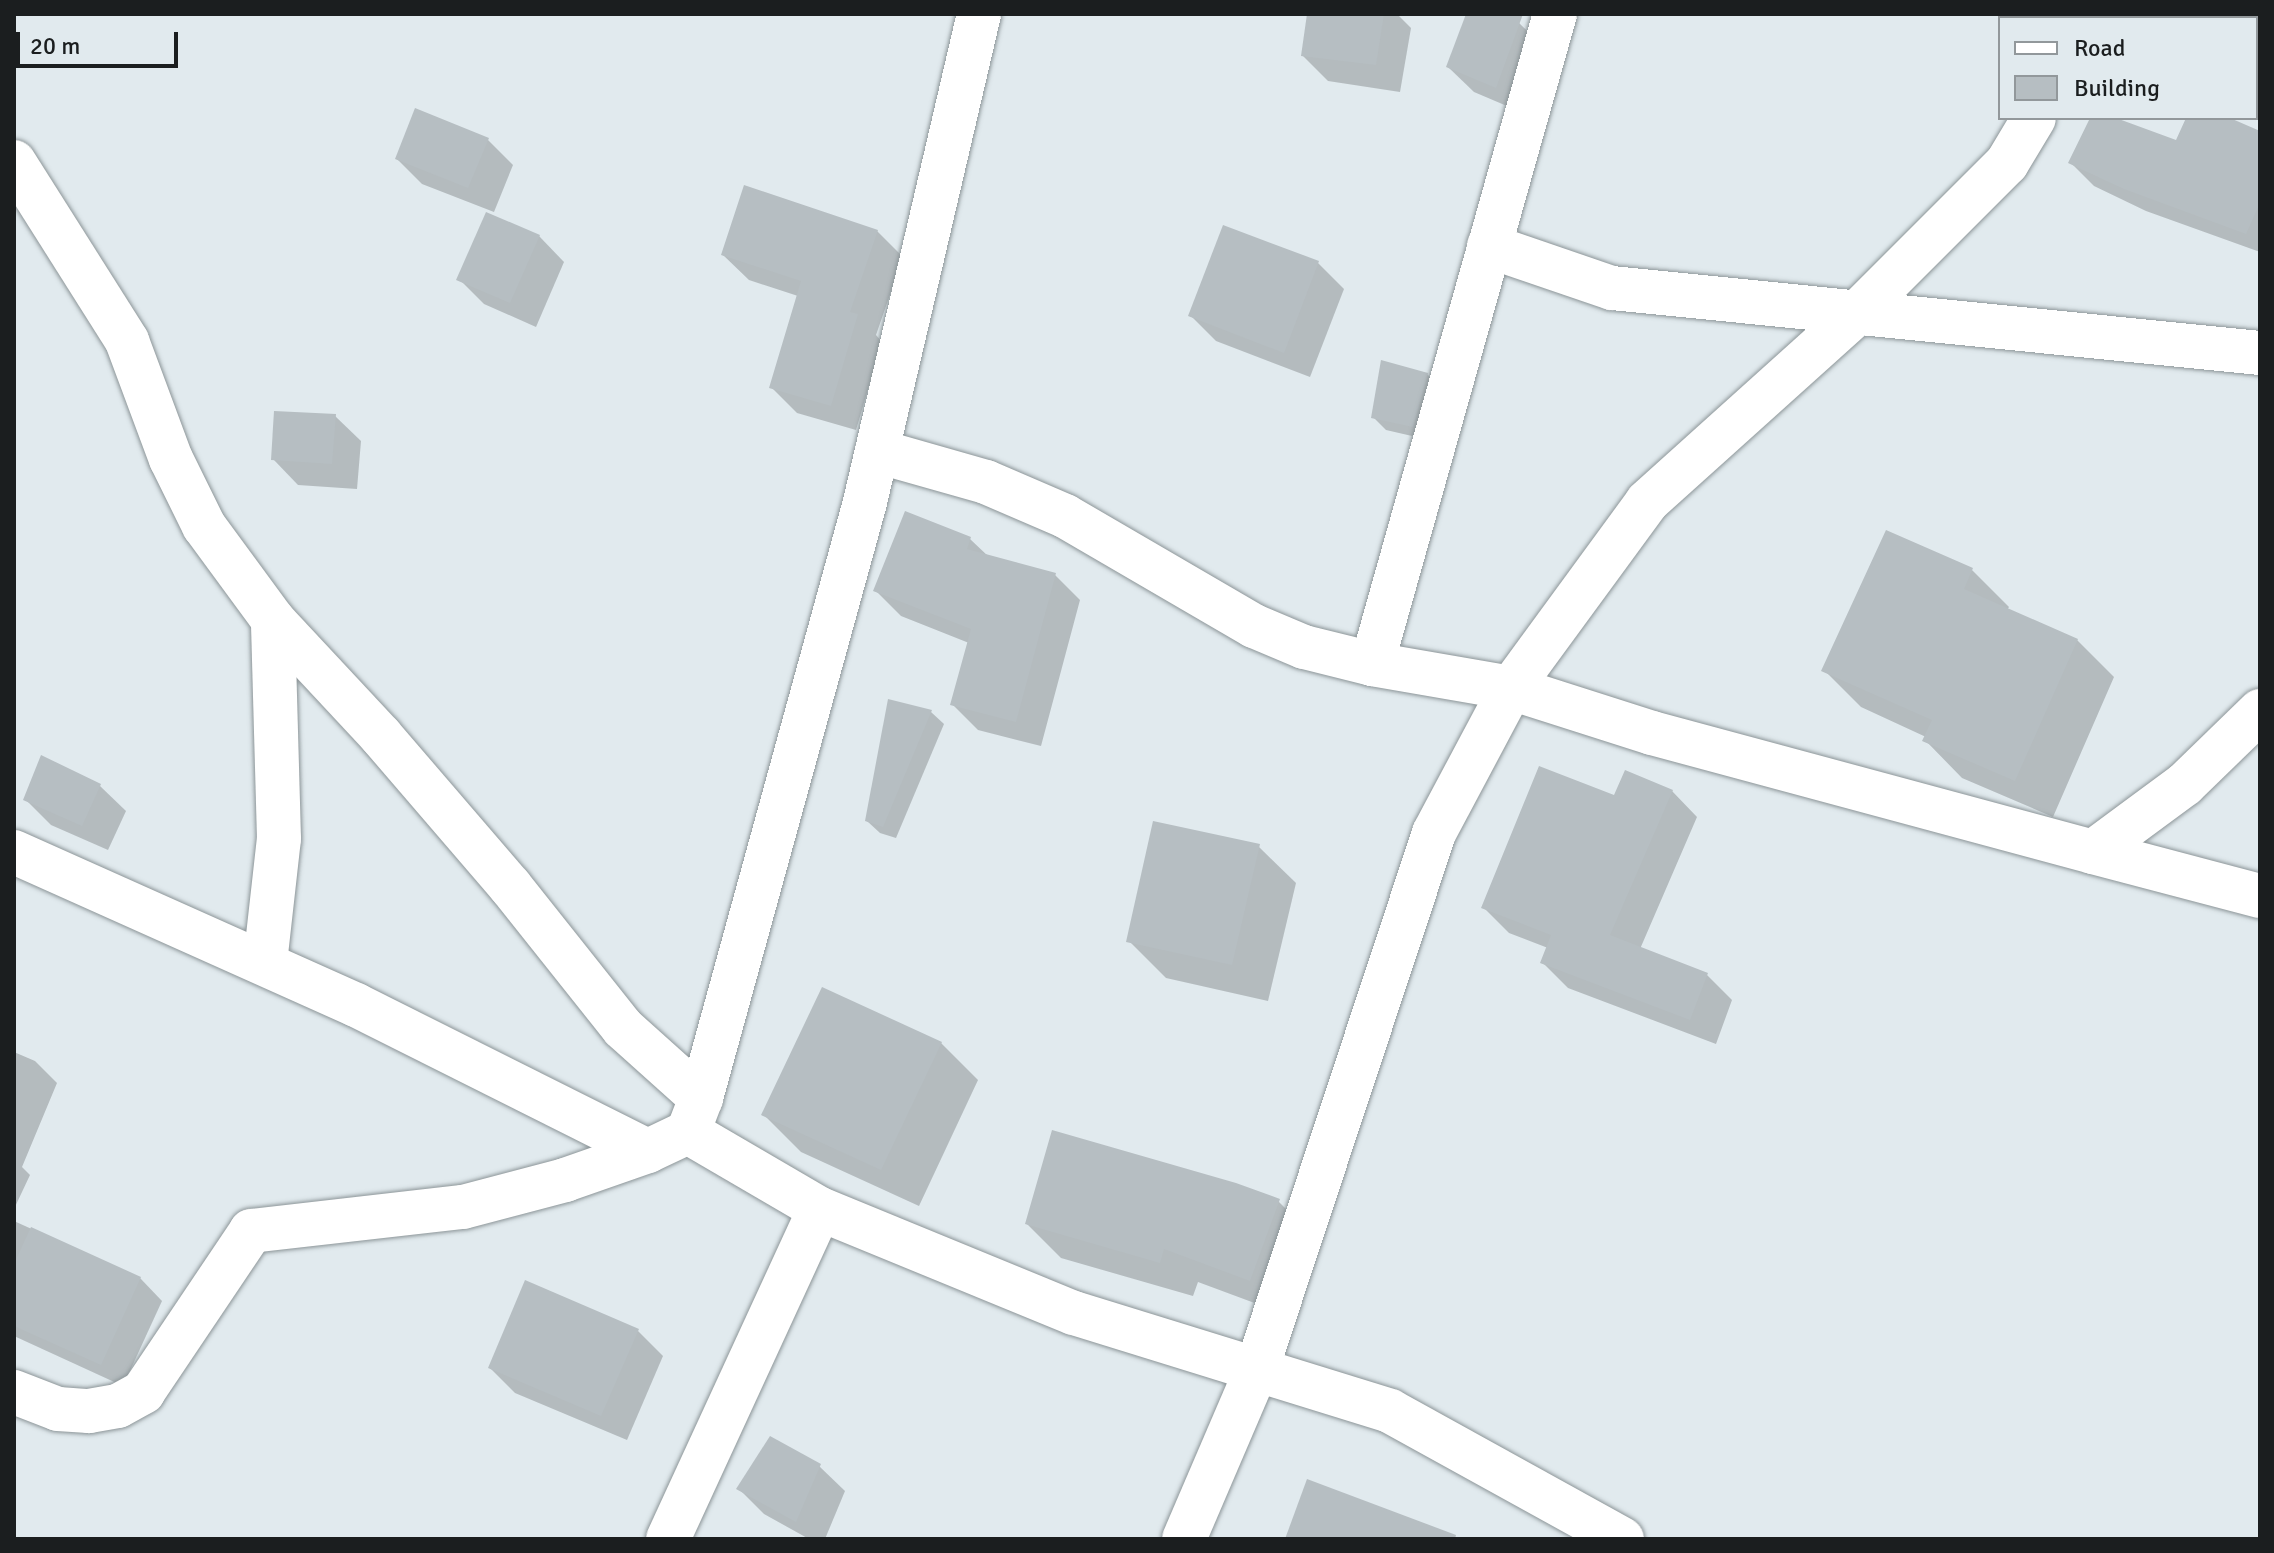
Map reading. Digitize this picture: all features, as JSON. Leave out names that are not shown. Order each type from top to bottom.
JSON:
[{"type":"street","points":[[14,1392],[58,1409],[89,1411],[118,1406],[143,1392],[251,1231],[463,1207],[565,1180],[648,1151],[695,1115],[877,451],[979,14]]},
{"type":"street","points":[[1372,664],[1555,14]]},
{"type":"street","points":[[1184,1539],[1256,1371],[1434,833],[1511,688],[1647,502],[1859,311],[2007,163],[2033,120]]},
{"type":"street","points":[[14,162],[127,341],[171,459],[204,526],[273,620],[381,736],[482,858],[510,886],[695,1115],[820,1209],[1074,1313],[1390,1411],[1622,1539]]},
{"type":"street","points":[[1489,246],[1612,288],[2260,353]]},
{"type":"street","points":[[877,451],[986,482],[1052,510],[1254,626],[1304,647],[1372,664],[1511,688],[1652,733],[2260,896]]},
{"type":"street","points":[[265,963],[279,839],[273,620]]},
{"type":"street","points":[[2093,852],[2185,784],[2260,711]]},
{"type":"street","points":[[14,852],[356,1005],[648,1151]]},
{"type":"street","points":[[668,1539],[820,1209]]},
{"type":"building","points":[[1307,14],[1384,14],[1376,65],[1301,56]]},
{"type":"building","points":[[1466,14],[1523,14],[1496,88],[1446,67]]},
{"type":"building","points":[[415,108],[489,138],[468,188],[395,159]]},
{"type":"building","points":[[2089,120],[2121,120],[2176,140],[2185,120],[2235,120],[2260,131],[2260,203],[2246,234],[2124,189],[2068,163]]},
{"type":"building","points":[[744,185],[878,230],[850,312],[858,314],[831,406],[769,388],[801,281],[721,255]]},
{"type":"building","points":[[486,212],[540,235],[510,303],[456,280]]},
{"type":"building","points":[[1223,225],[1319,261],[1284,353],[1188,316]]},
{"type":"building","points":[[1381,360],[1428,373],[1413,427],[1371,418]]},
{"type":"building","points":[[274,411],[336,414],[332,464],[271,460]]},
{"type":"building","points":[[905,511],[971,537],[967,549],[1056,573],[1016,722],[950,705],[971,629],[873,591]]},
{"type":"building","points":[[1886,530],[1973,568],[1964,589],[2078,639],[2015,781],[1922,741],[1932,720],[1821,671]]},
{"type":"building","points":[[888,699],[932,710],[883,827],[865,821]]},
{"type":"building","points":[[41,755],[101,784],[82,826],[23,800]]},
{"type":"building","points":[[1539,766],[1614,795],[1625,770],[1673,790],[1610,935],[1708,973],[1690,1020],[1540,963],[1551,935],[1481,908]]},
{"type":"building","points":[[1153,821],[1260,844],[1232,965],[1126,942]]},
{"type":"building","points":[[822,987],[942,1042],[881,1170],[761,1115]]},
{"type":"building","points":[[1052,1130],[1236,1183],[1280,1199],[1250,1281],[1164,1249],[1160,1263],[1025,1224]]},
{"type":"building","points":[[31,1227],[141,1277],[101,1365],[14,1326],[14,1264]]},
{"type":"building","points":[[525,1280],[639,1329],[601,1416],[488,1368]]},
{"type":"building","points":[[770,1436],[821,1464],[796,1522],[736,1489]]},
{"type":"building","points":[[1307,1479],[1456,1535],[1455,1539],[1285,1539]]}]
